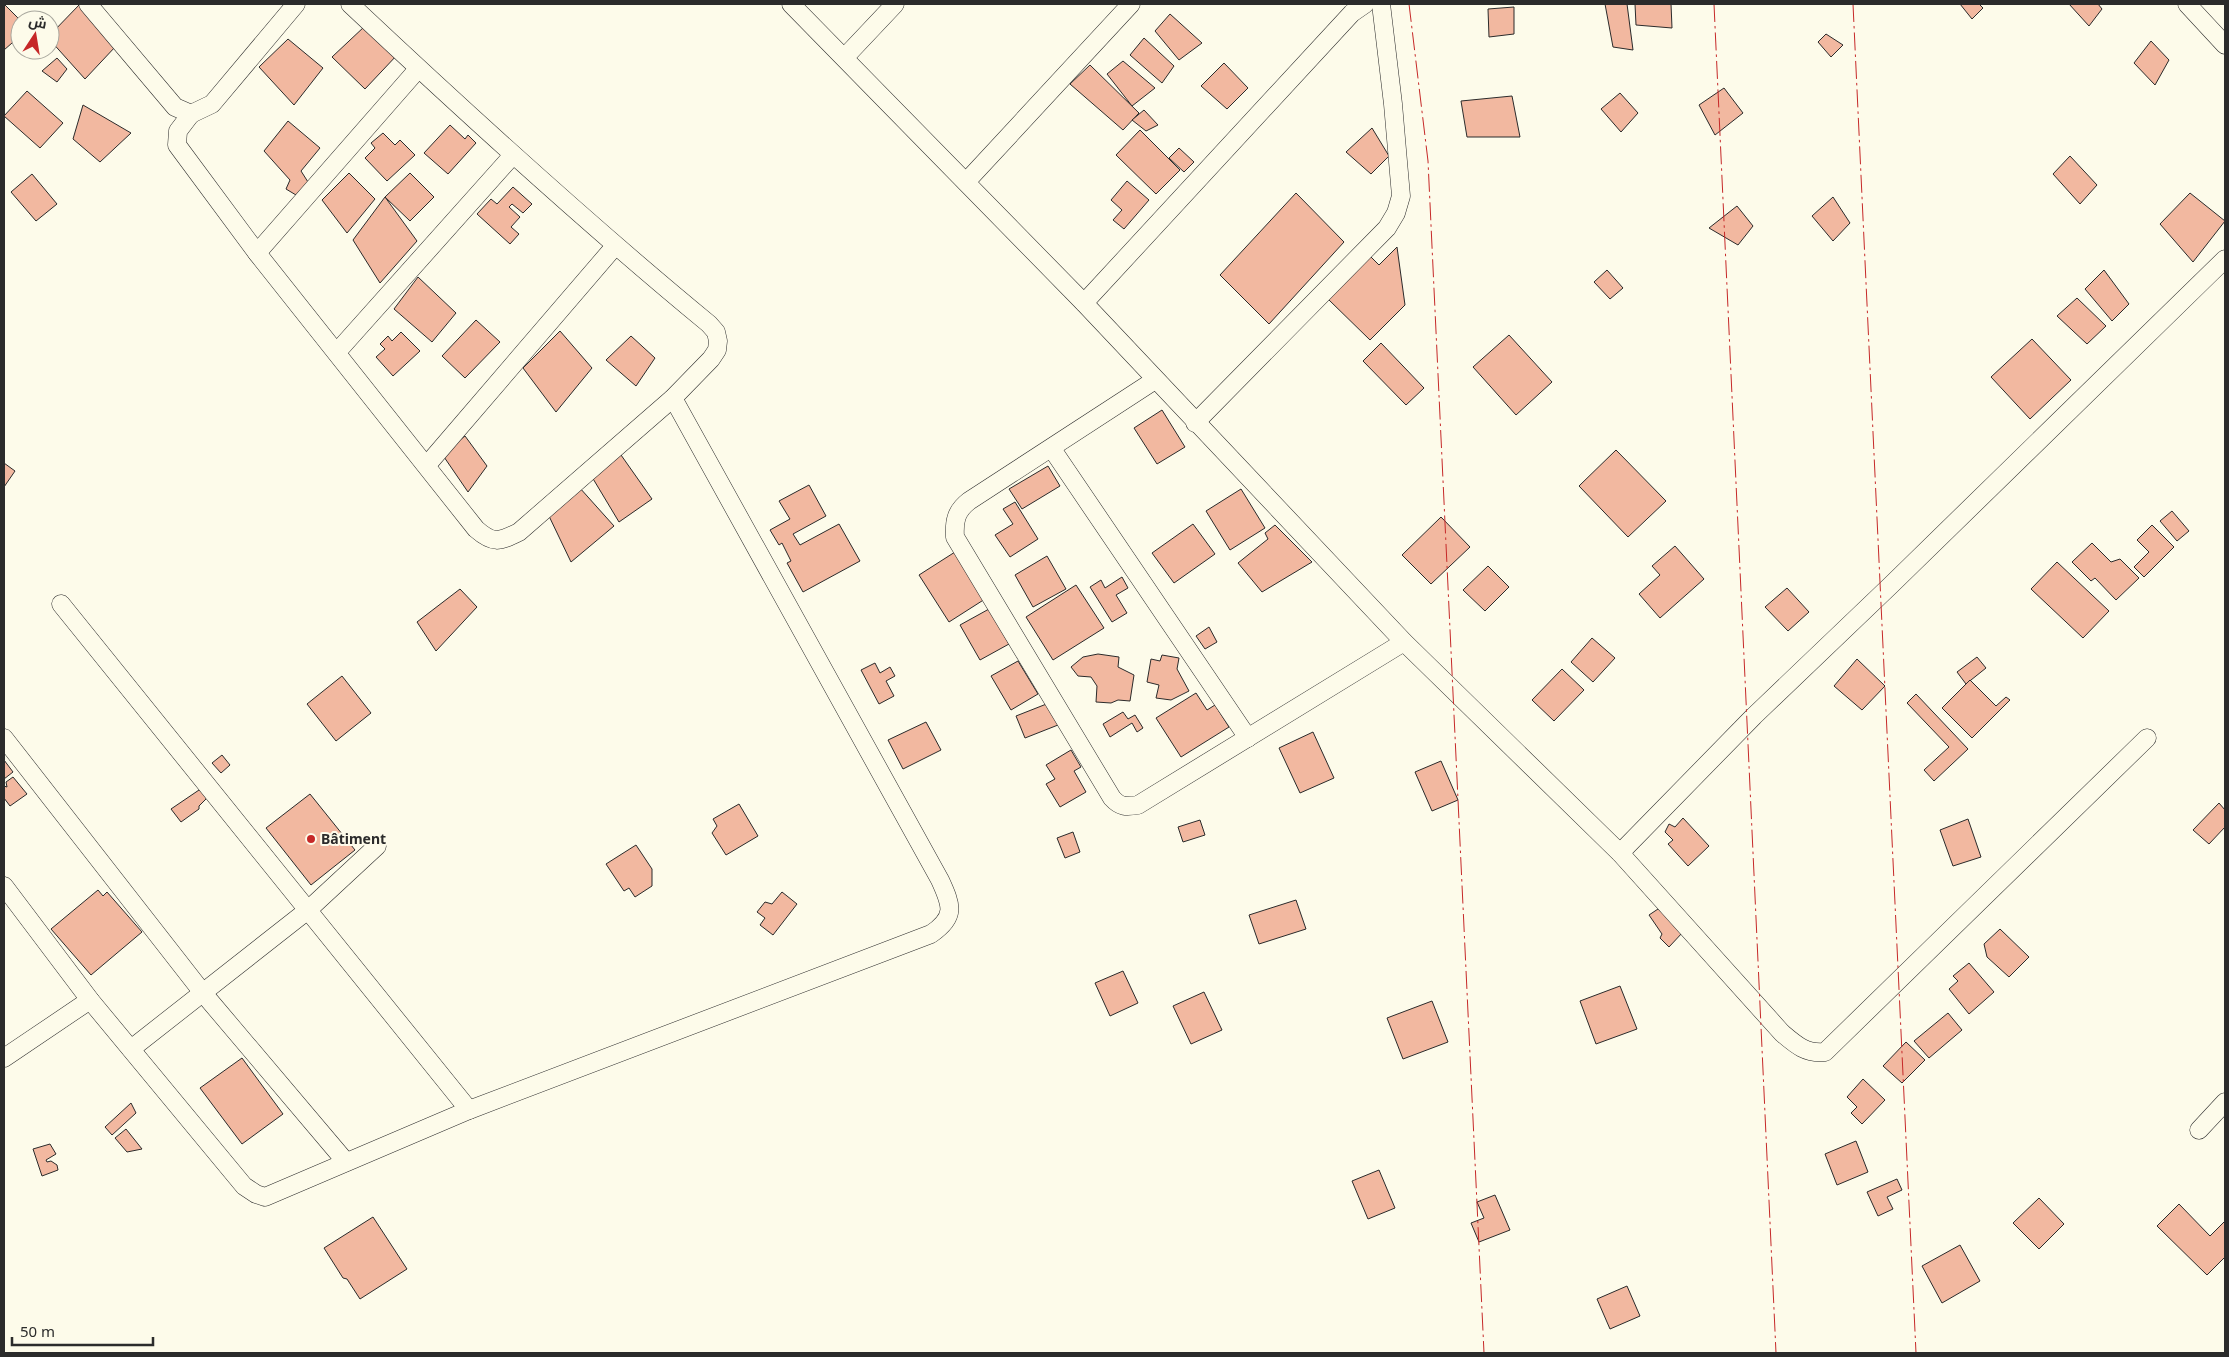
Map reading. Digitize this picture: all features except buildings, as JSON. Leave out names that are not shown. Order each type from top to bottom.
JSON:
[{"type":"street","points":[[88,4],[175,107],[191,114]]},
{"type":"street","points":[[296,4],[212,104],[191,114],[178,131],[177,145],[258,253],[476,528],[488,539],[498,541],[519,532],[673,398],[711,359],[717,350],[716,332],[512,155],[350,4]]},
{"type":"street","points":[[791,4],[1084,303],[1195,423],[1404,642],[1620,853],[1782,1033],[1802,1049],[1815,1053],[1825,1052],[2147,738]]},
{"type":"street","points":[[845,58],[895,4]]},
{"type":"street","points":[[966,182],[1131,4]]},
{"type":"street","points":[[1084,303],[1352,13],[1366,4]]},
{"type":"street","points":[[1195,423],[1387,228],[1396,213],[1401,196],[1393,104],[1381,4]]},
{"type":"street","points":[[2187,4],[2225,45]]},
{"type":"street","points":[[258,253],[418,69]]},
{"type":"street","points":[[337,352],[512,155]]},
{"type":"street","points":[[427,465],[615,246]]},
{"type":"street","points":[[1620,853],[1754,716],[2225,259]]},
{"type":"street","points":[[1155,380],[960,508],[954,522],[955,536],[1112,798],[1119,806],[1138,805],[1404,642]]},
{"type":"street","points":[[4,886],[90,1000],[244,1186],[256,1194],[265,1197],[469,1110],[931,934],[945,925],[950,913],[948,897],[940,880],[673,398]]},
{"type":"street","points":[[1052,449],[1248,738]]},
{"type":"street","points":[[61,604],[469,1110]]},
{"type":"street","points":[[4,738],[203,993],[346,1162]]},
{"type":"street","points":[[131,1049],[308,910],[377,846]]},
{"type":"street","points":[[4,1058],[90,1000]]},
{"type":"street","points":[[2199,1130],[2225,1102]]},
{"type":"power","points":[[1409,4],[1428,161],[1484,1353]]},
{"type":"power","points":[[1714,4],[1776,1353]]},
{"type":"power","points":[[1853,4],[1916,1353]]},
{"type":"place","name":"Bâtiment","points":[[311,839]]}]
